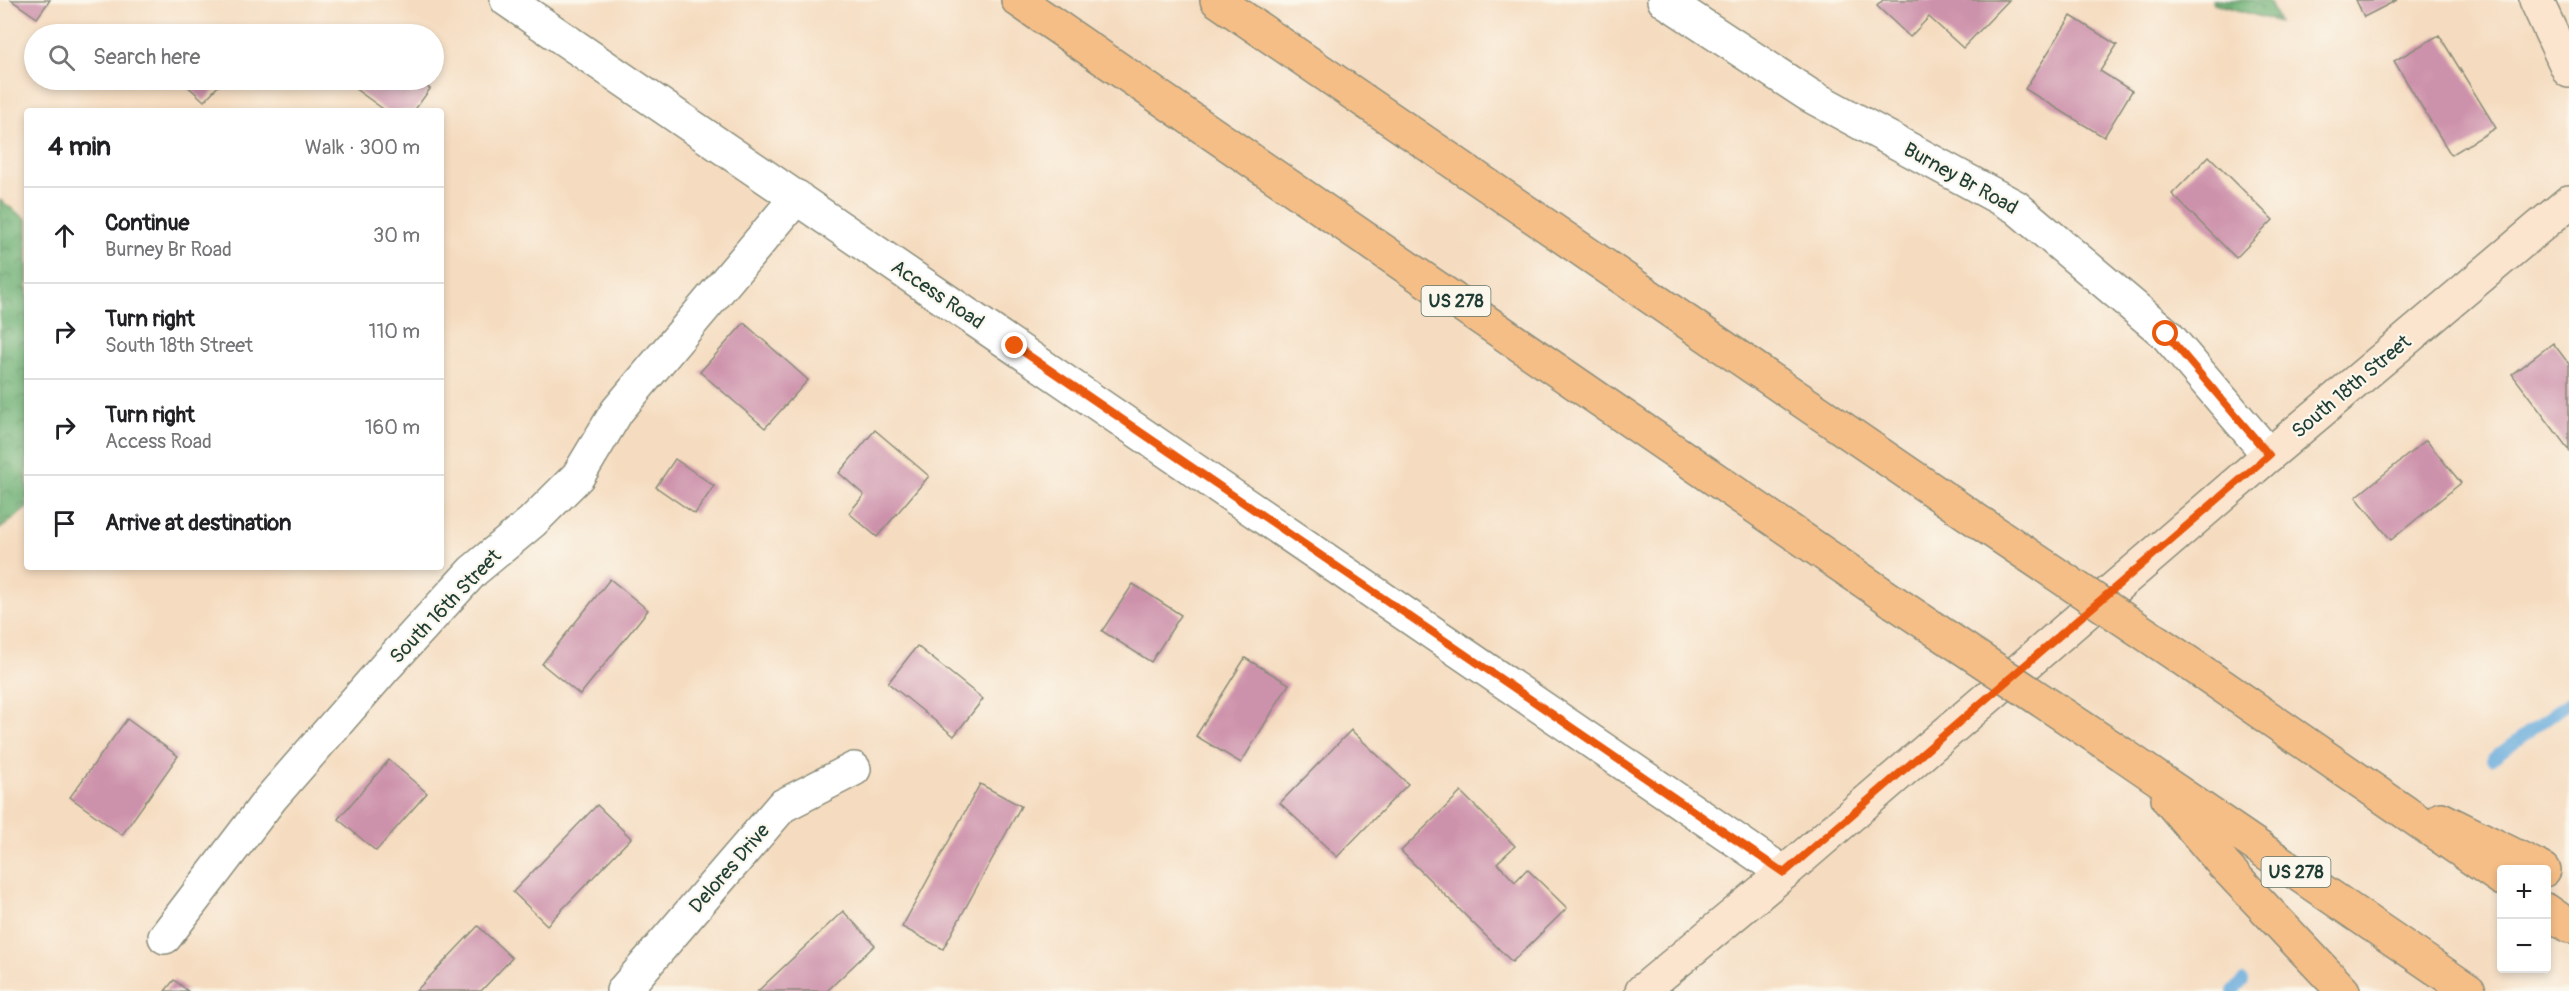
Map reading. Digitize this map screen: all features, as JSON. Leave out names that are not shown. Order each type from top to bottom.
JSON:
[{"type":"highway","name":"US 278","points":[[1018,0],[1894,602],[2131,760],[2469,991]]},
{"type":"highway","points":[[1217,0],[2497,876]]},
{"type":"highway","points":[[2131,760],[2224,864],[2343,991]]},
{"type":"highway","points":[[2355,778],[2536,865]]},
{"type":"highway","points":[[2551,873],[2569,884]]},
{"type":"highway","points":[[2551,913],[2569,926]]},
{"type":"street","name":"Access Road","points":[[507,0],[1784,873]]},
{"type":"street","name":"Burney Br Road","points":[[1664,0],[1809,95],[2016,207],[2166,334],[2269,455]]},
{"type":"street","points":[[2536,0],[2569,71]]},
{"type":"street","name":"South 16th Street","points":[[165,937],[271,798],[382,671],[473,571],[532,522],[578,476],[617,411],[797,197]]},
{"type":"street","name":"South 18th Street","points":[[1642,991],[1784,873],[2269,455],[2569,202]]},
{"type":"street","name":"Delores Drive","points":[[623,991],[782,806],[854,769]]},
{"type":"green space","points":[[2212,0],[2269,0],[2279,22],[2214,3]]},
{"type":"green space","points":[[0,200],[24,218],[24,510],[0,529]]},
{"type":"building","points":[[11,0],[50,0],[37,18]]},
{"type":"building","points":[[1883,0],[2009,0],[1963,48],[1929,17],[1910,37],[1877,6]]},
{"type":"building","points":[[2356,0],[2397,0],[2364,17]]},
{"type":"building","points":[[2071,16],[2117,45],[2100,71],[2132,91],[2104,137],[2025,89]]},
{"type":"building","points":[[2439,35],[2496,128],[2451,155],[2394,61]]},
{"type":"building","points":[[192,90],[214,90],[204,101]]},
{"type":"building","points":[[357,90],[429,90],[416,108],[382,108]]},
{"type":"building","points":[[2209,156],[2273,220],[2236,258],[2172,194]]},
{"type":"building","points":[[744,323],[808,380],[765,428],[700,372]]},
{"type":"building","points":[[2553,343],[2569,364],[2569,450],[2512,374]]},
{"type":"building","points":[[875,430],[929,476],[877,537],[849,513],[864,495],[839,473]]},
{"type":"building","points":[[2426,440],[2461,483],[2391,540],[2356,497]]},
{"type":"building","points":[[675,459],[714,486],[695,514],[656,487]]},
{"type":"building","points":[[610,579],[648,610],[580,695],[542,664]]},
{"type":"building","points":[[1133,584],[1181,615],[1151,662],[1102,631]]},
{"type":"building","points":[[917,646],[983,699],[954,736],[888,683]]},
{"type":"building","points":[[1245,658],[1289,684],[1241,763],[1196,736]]},
{"type":"building","points":[[127,719],[178,756],[122,835],[70,797]]},
{"type":"building","points":[[1351,730],[1408,784],[1337,857],[1280,803]]},
{"type":"building","points":[[389,760],[427,793],[376,851],[338,819]]},
{"type":"building","points":[[980,784],[1021,806],[943,949],[902,927]]},
{"type":"building","points":[[1461,792],[1515,846],[1497,863],[1515,882],[1527,869],[1567,908],[1512,962],[1401,851]]},
{"type":"building","points":[[597,805],[631,838],[547,925],[513,892]]},
{"type":"building","points":[[843,911],[875,945],[827,991],[758,991]]},
{"type":"building","points":[[478,926],[512,958],[481,991],[416,991]]},
{"type":"building","points":[[174,980],[188,991],[165,991]]},
{"type":"waterway","points":[[2492,759],[2569,702]]},
{"type":"waterway","points":[[2233,991],[2243,981]]},
{"type":"route","points":[[1015,346],[1784,873],[2269,455],[2166,334]]}]
